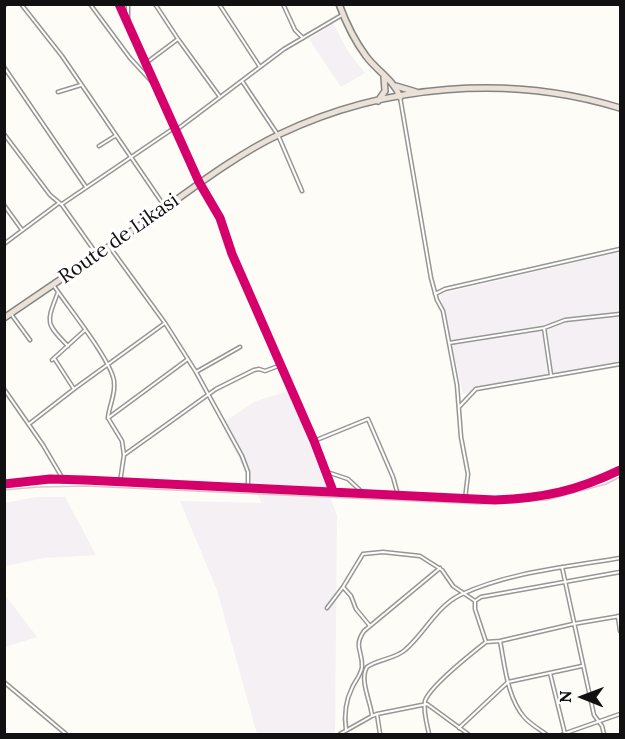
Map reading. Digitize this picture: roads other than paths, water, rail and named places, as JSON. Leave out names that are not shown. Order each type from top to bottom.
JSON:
[{"type":"highway","points":[[339,4],[359,46],[395,86],[400,97]]},
{"type":"highway","points":[[378,101],[385,91],[384,76]]},
{"type":"highway","points":[[395,86],[423,92],[463,88],[517,88],[578,97],[621,108]]},
{"type":"highway","name":"Route de Likasi","points":[[4,318],[199,182],[278,135],[338,112],[423,92]]},
{"type":"street","points":[[21,4],[82,85],[165,207]]},
{"type":"street","points":[[90,4],[130,58],[155,86]]},
{"type":"street","points":[[119,4],[199,182],[220,218],[232,254],[314,441],[333,490]]},
{"type":"street","points":[[128,4],[128,27]]},
{"type":"street","points":[[155,4],[220,97]]},
{"type":"street","points":[[219,4],[260,67]]},
{"type":"street","points":[[283,4],[295,30],[303,38]]},
{"type":"street","points":[[4,244],[130,156],[174,129],[260,67],[343,14]]},
{"type":"street","points":[[146,63],[178,39]]},
{"type":"street","points":[[4,67],[86,187]]},
{"type":"street","points":[[242,80],[278,135],[302,191]]},
{"type":"street","points":[[58,92],[82,85]]},
{"type":"street","points":[[400,97],[435,294],[442,311],[457,385],[463,451],[468,474],[465,499]]},
{"type":"street","points":[[4,134],[97,254]]},
{"type":"street","points":[[99,146],[116,136]]},
{"type":"street","points":[[4,205],[23,231]]},
{"type":"street","points":[[109,246],[189,359],[242,456],[248,472],[248,489]]},
{"type":"street","points":[[435,294],[445,289],[621,249]]},
{"type":"street","points":[[53,285],[113,375],[114,398],[108,418],[121,438],[124,455],[120,482]]},
{"type":"street","points":[[58,292],[48,318],[56,334],[68,346]]},
{"type":"street","points":[[11,314],[30,340]]},
{"type":"street","points":[[449,343],[544,328],[565,320],[621,314]]},
{"type":"street","points":[[29,424],[165,323]]},
{"type":"street","points":[[544,328],[551,376]]},
{"type":"street","points":[[74,389],[53,359],[85,330]]},
{"type":"street","points":[[196,372],[240,347]]},
{"type":"street","points":[[108,418],[189,359]]},
{"type":"street","points":[[459,407],[476,389],[621,364]]},
{"type":"street","points":[[124,455],[228,382],[254,370],[265,371],[281,365]]},
{"type":"street","points":[[4,389],[63,479]]},
{"type":"street","points":[[314,441],[368,419],[398,495]]},
{"type":"street","points":[[4,484],[63,479],[248,489],[333,490],[465,499],[520,499],[556,494],[589,484],[621,470]]},
{"type":"street","points":[[327,472],[348,479],[363,492]]},
{"type":"street","points":[[327,608],[363,554],[371,552],[420,556],[440,568],[450,584],[475,601]]},
{"type":"street","points":[[346,730],[345,708],[351,689],[363,671],[373,663],[402,653],[446,605],[481,585],[562,567],[621,558]]},
{"type":"street","points":[[562,567],[594,715],[604,735]]},
{"type":"street","points":[[372,716],[358,642],[364,631],[440,568]]},
{"type":"street","points":[[475,601],[481,597],[621,572]]},
{"type":"street","points":[[343,587],[351,596],[356,609],[370,626]]},
{"type":"street","points":[[475,601],[486,642]]},
{"type":"street","points":[[429,735],[425,704],[435,687],[486,642],[619,616],[621,631]]},
{"type":"street","points":[[500,641],[508,682],[522,714],[546,735]]},
{"type":"street","points":[[459,728],[508,682],[582,666]]},
{"type":"street","points":[[550,673],[564,734],[621,714]]},
{"type":"street","points":[[4,682],[66,735]]},
{"type":"street","points":[[340,735],[377,714],[425,704],[430,705],[468,735]]},
{"type":"street","points":[[377,714],[380,735]]},
{"type":"railway","points":[[4,490],[86,486],[478,504],[547,500],[606,484],[620,477]]}]
